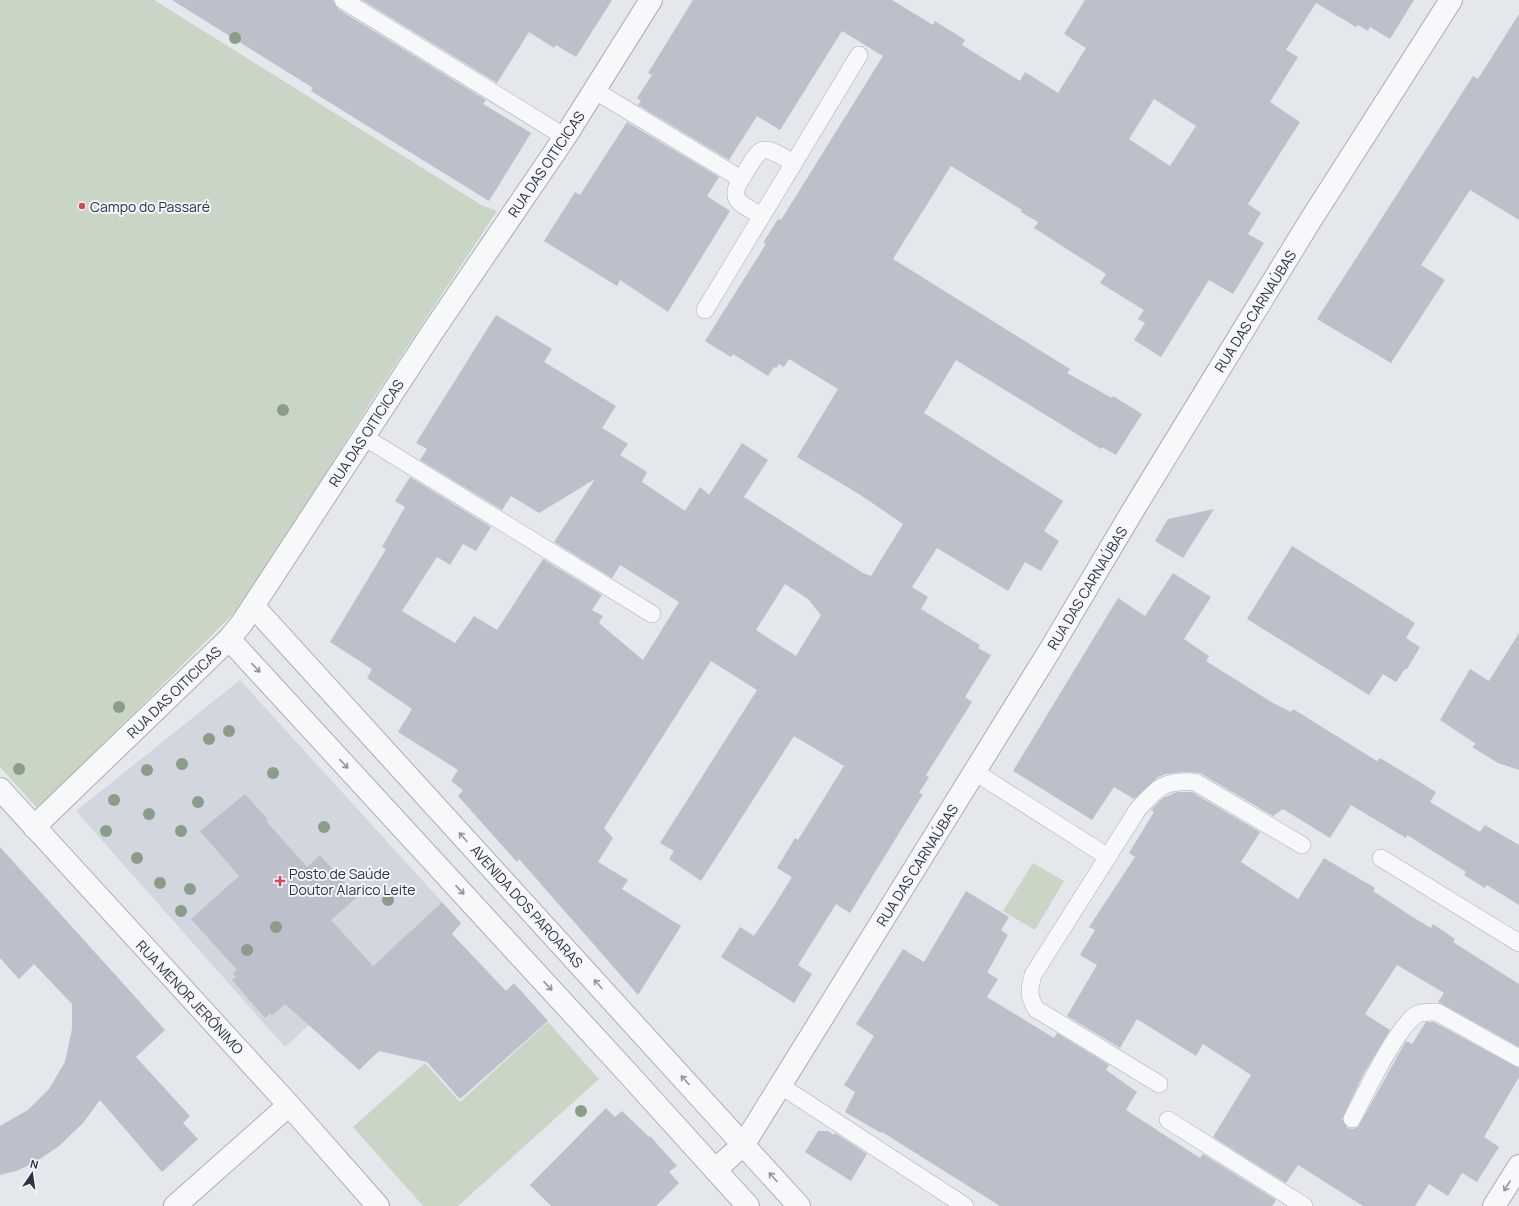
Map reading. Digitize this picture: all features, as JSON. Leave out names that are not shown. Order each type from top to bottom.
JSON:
[{"type":"street","name":"RUA DAS CARNAÚBAS","points":[[715,1170],[744,1144],[781,1086],[975,772],[1310,221],[1451,0]]},
{"type":"street","name":"RUA DAS OITICICAS","points":[[34,827],[229,639],[254,607],[431,334],[565,137],[645,2]]},
{"type":"street","name":"AVENIDA DOS PAROARAS","points":[[254,607],[799,1206]]},
{"type":"street","points":[[229,639],[748,1206]]},
{"type":"street","name":"RUA MENOR JERÔNIMO","points":[[0,789],[289,1105],[378,1206]]},
{"type":"street","points":[[175,1206],[289,1105]]},
{"type":"street","points":[[1494,1206],[1519,1166]]},
{"type":"lane","points":[[342,0],[565,137]]},
{"type":"lane","points":[[706,310],[761,216],[859,55]]},
{"type":"lane","points":[[594,90],[742,179]]},
{"type":"lane","points":[[761,216],[738,201],[734,196],[735,189],[758,154],[764,149],[772,150],[793,163]]},
{"type":"lane","points":[[364,437],[652,614]]},
{"type":"lane","points":[[975,772],[1108,857]]},
{"type":"lane","points":[[1159,1084],[1036,1009],[1030,998],[1029,988],[1033,975],[1138,810],[1160,786],[1178,781],[1195,782],[1302,845]]},
{"type":"lane","points":[[1381,858],[1519,943]]},
{"type":"lane","points":[[1352,1119],[1402,1030],[1416,1015],[1426,1011],[1437,1012],[1519,1058]]},
{"type":"lane","points":[[781,1086],[965,1206]]},
{"type":"lane","points":[[1168,1120],[1304,1206]]},
{"type":"shaded area","name":"Posto de Saúde Doutor Alarico Leite","points":[[240,680],[442,902],[285,1047],[76,811]]},
{"type":"green space","points":[[0,0],[154,0],[483,206],[497,211],[372,400],[243,604],[38,809],[0,767]]},
{"type":"green space","points":[[1033,863],[1064,881],[1035,930],[1003,911]]},
{"type":"green space","points":[[548,1022],[599,1079],[458,1206],[423,1206],[353,1127],[425,1063],[460,1102]]},
{"type":"building","points":[[172,0],[333,0],[338,9],[486,100],[483,104],[531,133],[489,201],[311,91],[313,88]]},
{"type":"building","points":[[362,0],[612,0],[576,57],[556,45],[554,48],[529,32],[497,83]]},
{"type":"building","points":[[693,0],[892,0],[933,25],[935,21],[965,40],[962,45],[1020,81],[1025,72],[1058,93],[1086,48],[1064,34],[1085,0],[1414,0],[1390,39],[1370,27],[1368,31],[1358,25],[1356,27],[1316,3],[1286,50],[1298,57],[1270,102],[1300,122],[1248,204],[1261,213],[1248,234],[1264,243],[1233,294],[1209,280],[1161,357],[1134,340],[1145,323],[1138,319],[1144,310],[1100,283],[1106,274],[1034,228],[1038,222],[1021,212],[1022,210],[951,166],[893,259],[1070,369],[1067,373],[1112,398],[1113,396],[1142,414],[1116,455],[1102,447],[1101,449],[956,360],[924,413],[1063,501],[1044,531],[1059,541],[1041,571],[1025,562],[1008,591],[937,548],[912,587],[928,597],[921,609],[980,645],[978,648],[991,655],[965,697],[972,702],[926,775],[929,777],[919,793],[923,794],[850,913],[836,904],[798,965],[812,974],[794,1003],[721,957],[740,927],[754,936],[774,906],[792,877],[777,868],[795,838],[798,840],[844,766],[794,736],[701,881],[669,859],[674,851],[660,843],[757,690],[711,661],[604,828],[613,838],[598,862],[628,880],[622,889],[681,926],[638,995],[519,859],[517,862],[458,796],[463,790],[451,781],[458,770],[398,732],[412,709],[367,678],[372,669],[330,642],[386,549],[382,547],[405,507],[395,501],[410,477],[491,527],[476,551],[463,544],[450,565],[437,557],[402,611],[455,643],[474,616],[497,630],[543,559],[602,595],[592,610],[603,616],[599,623],[643,660],[679,602],[620,565],[612,578],[554,542],[595,479],[539,513],[511,496],[502,510],[420,460],[427,449],[416,443],[496,315],[552,349],[544,362],[616,406],[602,428],[628,444],[620,455],[647,472],[642,482],[685,511],[700,487],[709,495],[742,443],[768,460],[744,497],[863,573],[871,576],[903,524],[859,494],[797,457],[838,389],[789,359],[784,367],[779,364],[776,368],[774,367],[768,376],[733,354],[731,357],[705,341],[766,244],[763,243],[778,219],[781,220],[883,56],[842,31],[780,130],[757,116],[729,160],[638,105],[641,101],[637,98],[652,75],[648,73]],"holes":[[[1154,99],[1196,126],[1170,166],[1129,139]],[[785,584],[808,599],[821,615],[796,656],[756,630]]]},
{"type":"building","points":[[1519,14],[1519,220],[1470,190],[1421,265],[1445,280],[1391,363],[1317,319],[1473,76],[1478,79]]},
{"type":"building","points":[[627,122],[719,177],[707,196],[730,211],[668,312],[620,280],[617,286],[544,241],[575,192],[580,195]]},
{"type":"building","points":[[1214,509],[1183,558],[1155,541],[1168,519]]},
{"type":"building","points":[[1292,546],[1415,623],[1406,638],[1420,647],[1407,669],[1405,669],[1396,682],[1383,674],[1369,695],[1247,619]]},
{"type":"building","points":[[1173,573],[1211,597],[1184,639],[1209,656],[1206,661],[1273,703],[1291,712],[1293,709],[1377,761],[1380,758],[1436,792],[1430,802],[1480,832],[1485,825],[1519,845],[1519,905],[1487,885],[1485,888],[1464,875],[1466,872],[1407,835],[1406,838],[1351,805],[1330,838],[1283,809],[1273,816],[1200,773],[1184,772],[1166,774],[1158,777],[1134,799],[1114,787],[1092,820],[1013,771],[1118,598],[1145,616]]},
{"type":"building","points":[[1519,633],[1519,770],[1498,763],[1472,747],[1476,744],[1440,720],[1470,669],[1489,681]]},
{"type":"building","points":[[1177,792],[1192,792],[1260,832],[1241,862],[1298,899],[1324,858],[1375,888],[1373,891],[1411,916],[1431,928],[1433,924],[1455,939],[1453,942],[1519,984],[1519,1047],[1438,1002],[1444,993],[1397,965],[1365,1014],[1390,1030],[1363,1075],[1342,1119],[1347,1128],[1353,1129],[1358,1127],[1406,1041],[1412,1044],[1426,1022],[1434,1022],[1519,1068],[1519,1077],[1484,1137],[1499,1147],[1477,1182],[1462,1173],[1448,1196],[1429,1184],[1415,1206],[1363,1206],[1298,1165],[1286,1183],[1213,1137],[1251,1075],[1203,1044],[1196,1056],[1137,1019],[1120,1048],[1067,1016],[1097,965],[1080,955],[1095,930],[1089,927],[1135,857],[1129,853],[1154,812],[1151,810],[1163,798]]},
{"type":"building","points":[[245,794],[268,820],[266,821],[307,867],[320,855],[357,897],[331,920],[373,966],[442,902],[461,923],[452,934],[506,991],[514,983],[548,1021],[460,1099],[427,1062],[379,1051],[359,1070],[285,1004],[272,1016],[270,1013],[265,1018],[232,980],[236,977],[233,973],[237,970],[191,919],[239,876],[200,831]]},
{"type":"building","points":[[0,847],[165,1030],[136,1057],[190,1116],[183,1123],[198,1139],[162,1172],[100,1100],[83,1123],[59,1146],[40,1159],[19,1170],[0,1175],[0,1126],[28,1110],[49,1089],[65,1062],[72,1029],[72,1004],[34,964],[19,979],[0,958]]},
{"type":"building","points":[[966,891],[1009,917],[1001,930],[1008,935],[988,971],[988,973],[998,979],[987,997],[1054,1038],[1057,1033],[1109,1065],[1106,1070],[1137,1092],[1126,1110],[1200,1158],[1203,1154],[1276,1200],[1272,1206],[1000,1206],[882,1132],[881,1133],[845,1112],[855,1092],[844,1085],[874,1036],[856,1024],[903,949],[924,962]]},
{"type":"building","points":[[606,1108],[615,1117],[622,1111],[649,1137],[650,1136],[677,1166],[669,1172],[679,1183],[656,1206],[551,1206],[530,1185]]},
{"type":"building","points":[[818,1131],[828,1131],[834,1135],[835,1133],[867,1154],[851,1181],[805,1152]]},
{"type":"place","name":"Campo do Passaré","points":[[82,206]]},
{"type":"place","name":"Posto de Saúde Doutor Alarico Leite","points":[[280,881]]}]
